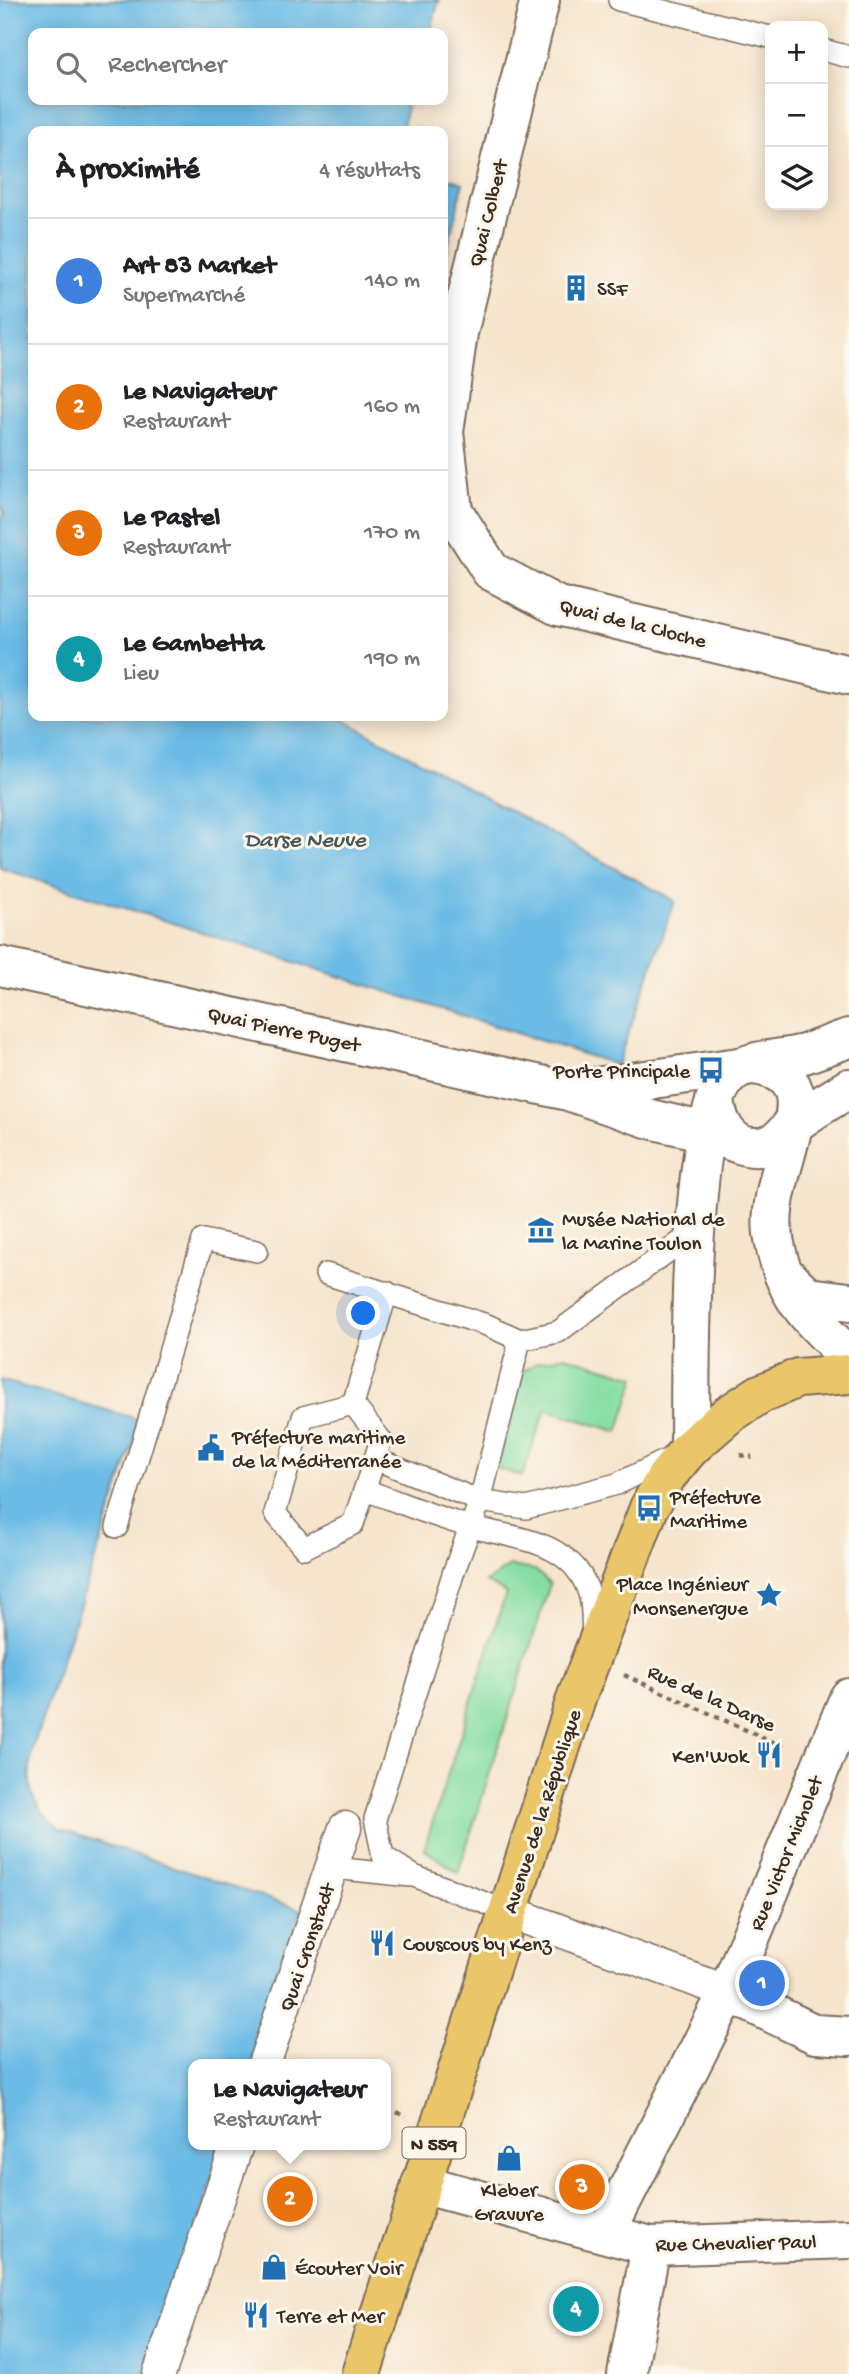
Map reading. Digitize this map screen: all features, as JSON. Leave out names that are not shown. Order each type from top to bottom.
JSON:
[{"type":"main road","name":"Avenue de la République","points":[[361,2374],[592,1653],[649,1508],[666,1477],[690,1448],[728,1415],[760,1394],[798,1378],[849,1374]]},
{"type":"street","name":"Quai Colbert","points":[[448,402],[457,333],[540,0]]},
{"type":"street","name":"Quai Colbert","points":[[448,467],[453,511]]},
{"type":"street","name":"Quai de la Cloche","points":[[453,511],[491,571],[558,606],[849,675]]},
{"type":"street","name":"Quai Pierre Puget","points":[[0,966],[568,1091]]},
{"type":"street","points":[[568,1091],[752,1065],[803,1054],[849,1038]]},
{"type":"street","points":[[690,1448],[692,1284],[698,1215],[721,1126],[722,1083],[735,1070],[752,1065],[770,1067],[785,1077],[794,1092],[796,1109],[772,1209],[773,1231],[783,1273],[798,1307],[849,1357]]},
{"type":"street","points":[[568,1091],[650,1119],[721,1126],[770,1144],[849,1088]]},
{"type":"street","points":[[783,1273],[808,1297],[849,1302]]},
{"type":"street","name":"Rue Victor Micholet","points":[[606,2232],[728,1992],[835,1771],[849,1698]]},
{"type":"street","name":"Quai Cronstadt","points":[[266,2059],[345,1828]]},
{"type":"street","points":[[509,1912],[728,1992],[815,2034],[849,2036]]},
{"type":"street","points":[[159,2374],[235,2150]]},
{"type":"street","name":"Rue Chevalier Paul","points":[[421,2184],[651,2246],[849,2239]]},
{"type":"street","points":[[627,2374],[651,2246]]},
{"type":"lane","points":[[619,0],[765,36]]},
{"type":"lane","points":[[828,51],[849,57]]},
{"type":"lane","points":[[326,1274],[487,1325],[520,1340],[558,1332],[698,1215]]},
{"type":"lane","points":[[117,1527],[203,1240],[257,1251]]},
{"type":"lane","points":[[353,1404],[387,1292]]},
{"type":"lane","points":[[509,1912],[414,1876],[383,1856],[375,1819],[480,1501],[520,1340]]},
{"type":"lane","points":[[353,1404],[381,1440],[365,1490],[353,1524],[304,1548],[275,1513],[303,1417],[353,1404]]},
{"type":"lane","points":[[375,1459],[480,1501],[526,1508],[617,1484],[690,1448]]},
{"type":"lane","points":[[365,1490],[470,1527],[534,1540],[561,1556],[580,1573],[590,1598],[592,1653]]},
{"type":"lane","points":[[333,1868],[414,1876]]},
{"type":"path","name":"Rue de la Darse","points":[[592,1653],[835,1771]]},
{"type":"green space","points":[[565,1356],[636,1377],[618,1432],[546,1409],[522,1476],[493,1467],[518,1374],[538,1362]]},
{"type":"green space","points":[[510,1566],[535,1570],[550,1584],[458,1873],[424,1849],[506,1593],[486,1582]]},
{"type":"water","name":"Darse Neuve","points":[[0,0],[439,0],[431,28],[28,28],[28,105],[407,105],[403,126],[28,126],[28,721],[346,721],[675,901],[617,1065],[0,868],[0,522],[4,513],[0,504]]},
{"type":"water","points":[[448,178],[463,183],[448,247]]},
{"type":"water","points":[[0,1380],[141,1420],[33,1747],[29,1772],[36,1803],[60,1829],[302,1910],[253,2059],[188,2059],[188,2150],[222,2150],[149,2374],[0,2374]]},
{"type":"place","name":"SSF","points":[[576,288]]},
{"type":"place","name":"Porte Principale","points":[[711,1070]]},
{"type":"place","name":"Musée National de la Marine Toulon","points":[[541,1230]]},
{"type":"place","name":"Préfecture maritime de la Méditerranée","points":[[211,1448]]},
{"type":"place","name":"Préfecture Maritime","points":[[649,1508]]},
{"type":"place","name":"Place Ingénieur Monsenergue","points":[[769,1595]]},
{"type":"place","name":"Ken'Wok","points":[[769,1755]]},
{"type":"place","name":"Couscous by Kenz","points":[[382,1943]]},
{"type":"place","name":"Art 83 Market","points":[[762,1983]]},
{"type":"place","name":"Kleber Gravure","points":[[509,2158]]},
{"type":"place","name":"Le Pastel","points":[[582,2187]]},
{"type":"place","name":"Le Navigateur","points":[[290,2199]]},
{"type":"place","name":"Écouter Voir","points":[[274,2267]]},
{"type":"place","name":"Le Gambetta","points":[[576,2309]]},
{"type":"place","name":"Terre et Mer","points":[[256,2315]]}]
